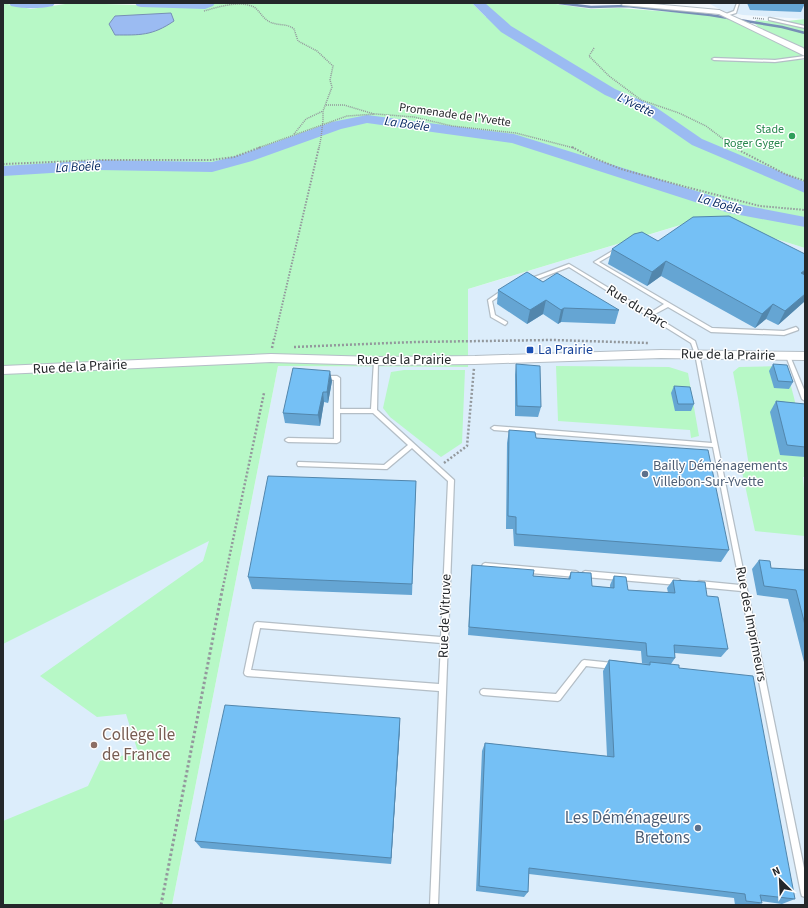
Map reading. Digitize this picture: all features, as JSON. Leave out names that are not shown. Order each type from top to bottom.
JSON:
[{"type":"street","points":[[623,3],[719,12]]},
{"type":"street","points":[[702,3],[706,7],[738,20],[800,50],[805,55]]},
{"type":"street","name":"Rue de la Prairie","points":[[3,370],[271,358],[475,360],[697,354],[805,356]]},
{"type":"lane","points":[[727,15],[735,12],[738,3]]},
{"type":"lane","points":[[770,19],[805,27]]},
{"type":"lane","points":[[714,59],[775,61],[805,55]]},
{"type":"lane","points":[[621,248],[596,262],[711,330],[784,333],[796,329]]},
{"type":"lane","name":"Rue du Parc","points":[[525,282],[569,265],[693,342],[697,354]]},
{"type":"lane","points":[[505,323],[493,316],[490,300],[506,290]]},
{"type":"lane","points":[[650,315],[667,305]]},
{"type":"lane","name":"Rue des Imprimeurs","points":[[697,354],[744,588],[759,681],[805,893]]},
{"type":"lane","points":[[788,356],[805,399]]},
{"type":"lane","points":[[338,411],[374,412],[376,360]]},
{"type":"lane","points":[[288,440],[337,441],[337,378],[315,377]]},
{"type":"lane","name":"Rue de Vitruve","points":[[374,412],[451,480],[434,905]]},
{"type":"lane","points":[[494,428],[715,444]]},
{"type":"lane","points":[[300,464],[385,467],[412,445]]},
{"type":"lane","points":[[485,566],[681,583]]},
{"type":"lane","points":[[689,583],[744,588]]},
{"type":"lane","points":[[442,688],[247,673],[256,625],[444,640]]},
{"type":"lane","points":[[483,692],[558,698],[584,663],[622,666]]},
{"type":"path","points":[[204,11],[237,4],[253,6],[268,21],[277,24],[290,25],[296,30],[298,41],[310,45],[324,55],[333,66],[330,80],[332,87],[323,111],[321,138],[277,320],[272,347],[279,348]]},
{"type":"path","points":[[594,48],[589,56],[609,76],[641,100],[679,113],[706,126],[737,150],[785,174],[805,181]]},
{"type":"path","points":[[326,105],[344,105],[376,114]]},
{"type":"path","points":[[294,135],[300,125],[311,114],[323,111]]},
{"type":"path","name":"Promenade de l'Yvette","points":[[3,164],[101,160],[211,160],[234,157],[346,116],[376,114],[414,117],[452,126],[516,132],[570,146],[589,156],[621,169],[686,187],[760,206],[805,210]]},
{"type":"path","points":[[287,347],[415,342],[552,340],[651,343]]},
{"type":"path","points":[[438,468],[467,446],[475,360]]},
{"type":"path","points":[[161,905],[240,502],[264,393]]},
{"type":"shaded area","points":[[708,3],[805,3],[805,19],[743,15],[723,11]]},
{"type":"shaded area","points":[[708,217],[805,248],[805,905],[172,905],[278,366],[468,367],[468,289]]},
{"type":"shaded area","name":"Collège Île de France","points":[[259,364],[151,905],[3,905],[3,377]]},
{"type":"green space","points":[[3,3],[31,9],[72,3],[203,7],[214,3],[472,3],[486,17],[496,16],[484,3],[549,3],[591,9],[619,8],[724,16],[768,36],[754,23],[756,20],[778,22],[805,19],[805,58],[798,59],[805,60],[805,248],[707,217],[468,289],[468,367],[278,366],[172,905],[3,905],[3,821],[88,786],[100,761],[138,752],[126,714],[97,717],[40,676],[203,561],[209,541],[3,644]]},
{"type":"green space","points":[[556,366],[669,367],[688,373],[699,436],[691,438],[690,430],[558,421]]},
{"type":"green space","points":[[781,366],[786,369],[794,396],[804,450],[805,477],[803,477],[805,500],[805,536],[755,531],[741,467],[749,466],[733,372],[739,367]]},
{"type":"green space","points":[[404,370],[465,370],[462,443],[441,457],[390,417],[383,408],[391,372]]},
{"type":"water","points":[[171,13],[174,21],[159,30],[146,34],[115,35],[109,24],[115,16]]},
{"type":"building","points":[[729,216],[805,254],[805,270],[801,273],[805,275],[805,294],[785,311],[773,304],[762,314],[666,261],[652,272],[612,249],[634,234],[642,232],[658,241],[693,217]]},
{"type":"building","points":[[527,272],[543,282],[557,273],[619,310],[564,308],[561,310],[546,300],[530,310],[498,290]]},
{"type":"building","points":[[516,364],[540,366],[541,407],[517,406]]},
{"type":"building","points":[[773,364],[787,365],[793,382],[778,381]]},
{"type":"building","points":[[293,368],[330,371],[327,392],[323,392],[318,415],[283,413]]},
{"type":"building","points":[[674,386],[690,387],[694,404],[678,404]]},
{"type":"building","points":[[776,401],[805,404],[805,447],[787,445]]},
{"type":"building","points":[[509,430],[535,432],[536,438],[708,450],[729,550],[516,534],[516,517],[508,516]]},
{"type":"building","points":[[268,476],[416,481],[412,584],[248,577]]},
{"type":"building","points":[[759,560],[770,561],[771,568],[805,570],[805,625],[796,590],[764,586]]},
{"type":"building","points":[[472,565],[534,570],[533,576],[570,579],[571,572],[591,573],[592,586],[614,588],[614,576],[626,577],[628,590],[675,593],[673,580],[705,582],[707,596],[718,597],[728,649],[674,645],[675,658],[647,656],[646,643],[469,627]]},
{"type":"building","points":[[609,660],[650,665],[650,662],[679,665],[679,668],[753,676],[795,899],[760,895],[762,903],[746,901],[745,894],[529,868],[528,892],[479,886],[485,743],[614,757]]},
{"type":"building","points":[[225,705],[400,718],[391,858],[195,841]]},
{"type":"waterway","name":"L'Yvette","points":[[15,3],[29,5],[49,3]]},
{"type":"waterway","name":"L'Yvette","points":[[141,3],[205,5],[209,3]]},
{"type":"waterway","name":"L'Yvette","points":[[478,3],[506,29],[610,92],[649,109],[697,142],[805,188]]},
{"type":"waterway","points":[[559,3],[591,7],[627,6],[710,15],[782,27],[805,33]]},
{"type":"waterway","name":"La Boële","points":[[3,171],[99,165],[212,167],[246,158],[337,125],[367,119],[514,139],[735,209],[805,222]]},
{"type":"place","name":"Stade Roger Gyger","points":[[792,136]]},
{"type":"place","name":"La Prairie","points":[[530,350]]},
{"type":"place","name":"Bailly Déménagements Villebon-Sur-Yvette","points":[[645,474]]},
{"type":"place","name":"Collège Île de France","points":[[94,745]]},
{"type":"place","name":"Les Déménageurs Bretons","points":[[698,828]]}]
